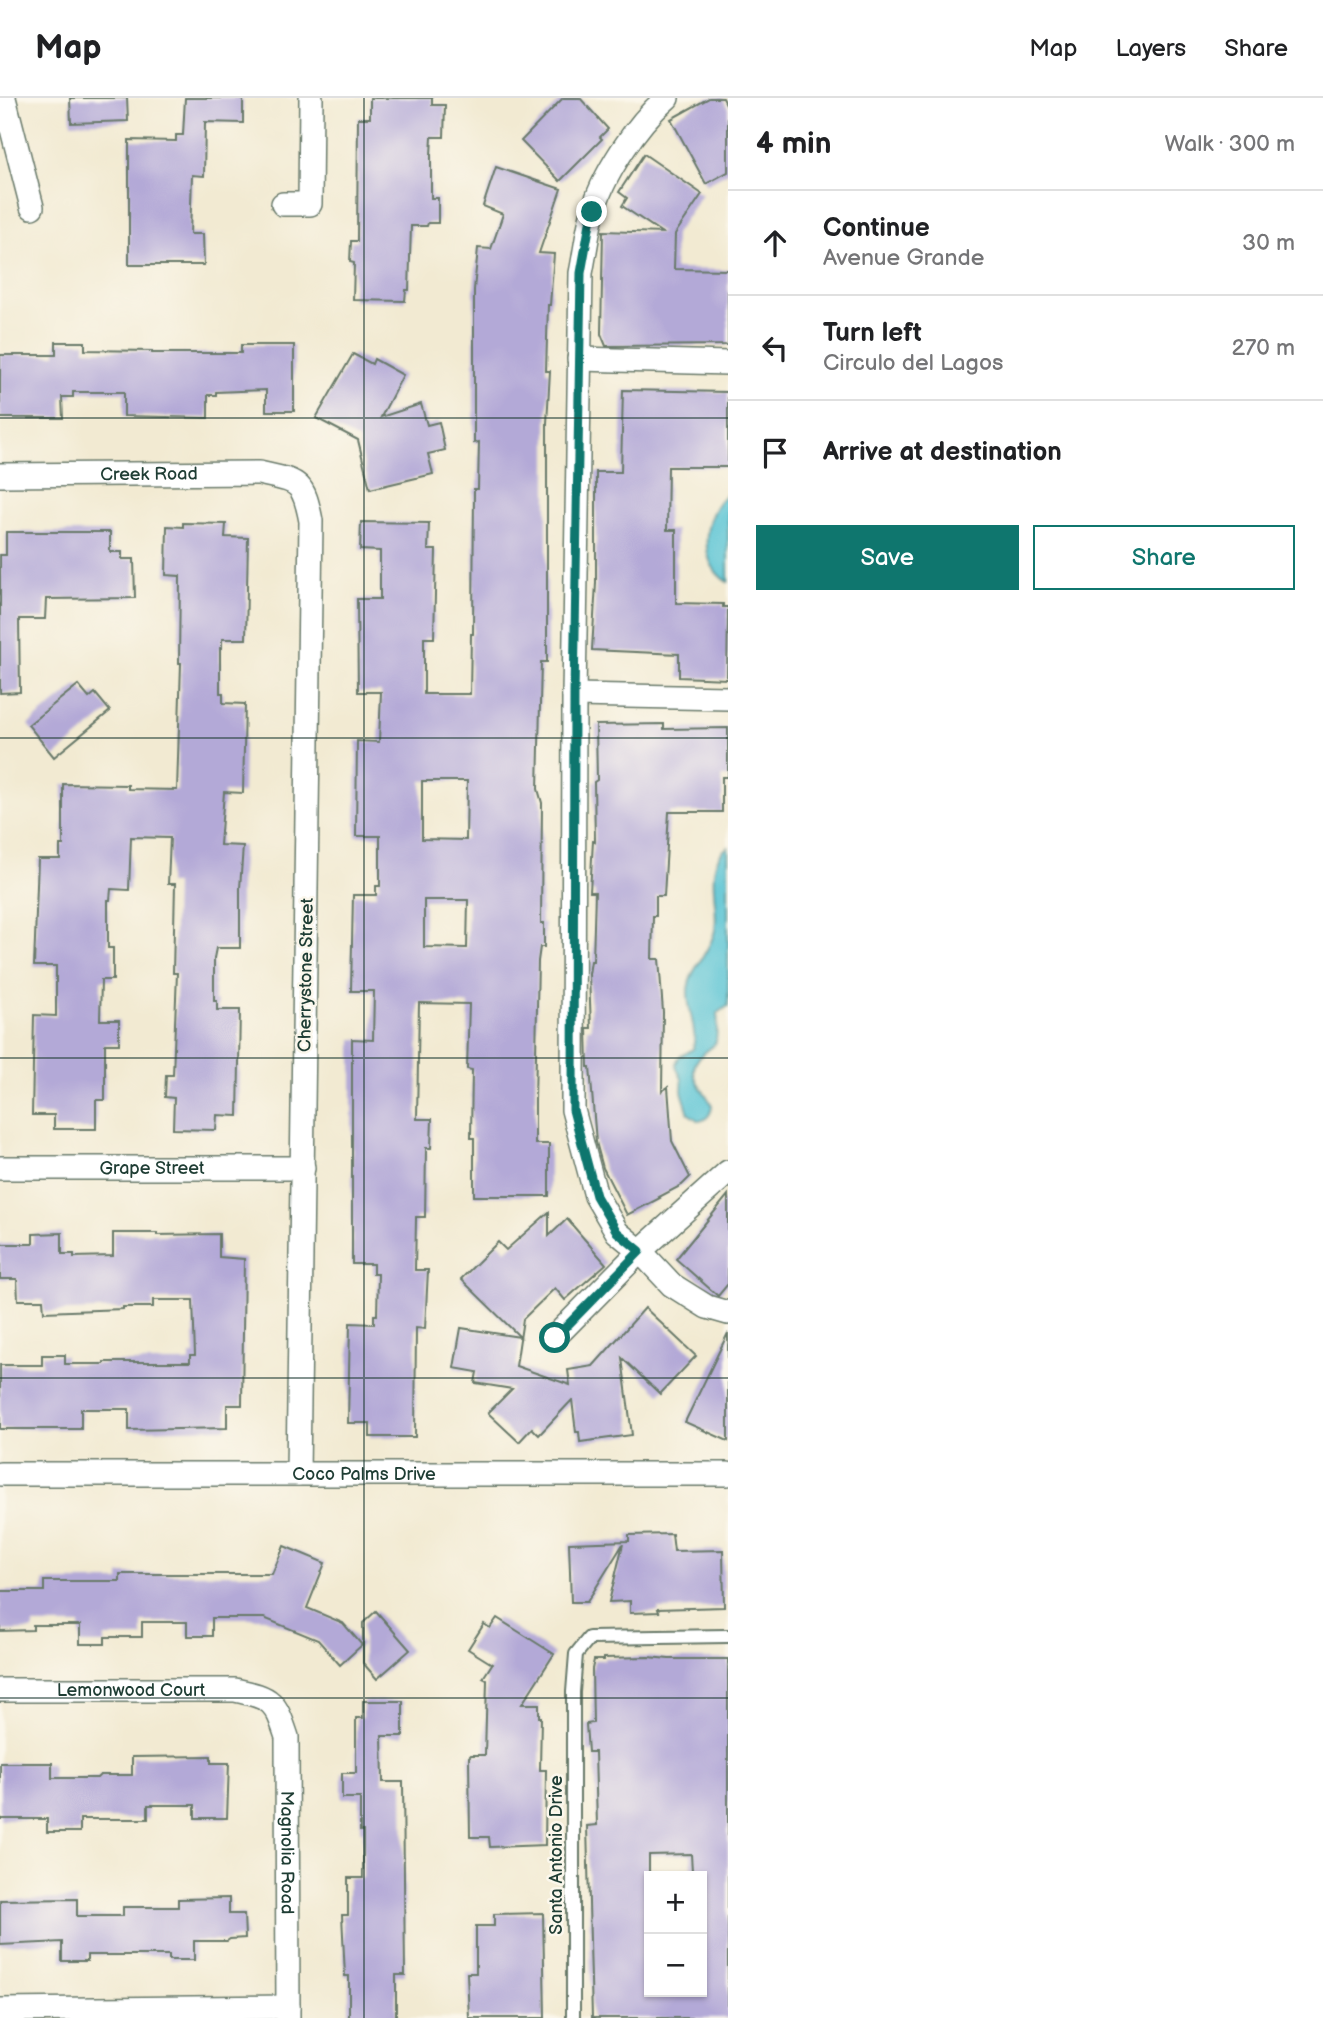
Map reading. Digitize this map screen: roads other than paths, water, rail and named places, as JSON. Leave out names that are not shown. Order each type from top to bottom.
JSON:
[{"type":"street","points":[[4,98],[32,207]]},
{"type":"street","points":[[283,204],[310,204],[311,98]]},
{"type":"street","points":[[657,101],[619,154],[592,212],[581,273],[574,695],[573,1110],[596,1196],[617,1232],[640,1251],[672,1285],[707,1307],[728,1313]]},
{"type":"street","points":[[579,359],[728,363]]},
{"type":"street","name":"Creek Road","points":[[0,475],[259,473],[295,482]]},
{"type":"street","name":"Cherrystone Street","points":[[295,482],[306,495],[312,521],[298,1474]]},
{"type":"street","points":[[574,695],[728,698]]},
{"type":"street","name":"Grape Street","points":[[0,1168],[303,1168]]},
{"type":"street","points":[[555,1338],[640,1251],[728,1172]]},
{"type":"street","name":"Coco Palms Drive","points":[[0,1474],[728,1474]]},
{"type":"street","name":"Lemonwood Court","points":[[0,1690],[235,1690],[263,1696]]},
{"type":"street","name":"Magnolia Road","points":[[263,1696],[279,1713],[287,1737],[288,2012]]},
{"type":"street","points":[[0,2010],[288,2012]]},
{"type":"lane","name":"Santa Antonio Drive","points":[[573,2018],[573,1692],[576,1654],[589,1638],[728,1636]]},
{"type":"water","points":[[728,493],[728,582],[711,564],[707,539],[708,525],[713,513]]},
{"type":"water","points":[[728,847],[728,1006],[718,1013],[716,1042],[694,1067],[697,1081],[712,1105],[708,1116],[699,1121],[689,1114],[676,1064],[679,1057],[693,1049],[694,1034],[688,990],[692,974],[713,938],[716,920],[714,874],[720,854]]}]
